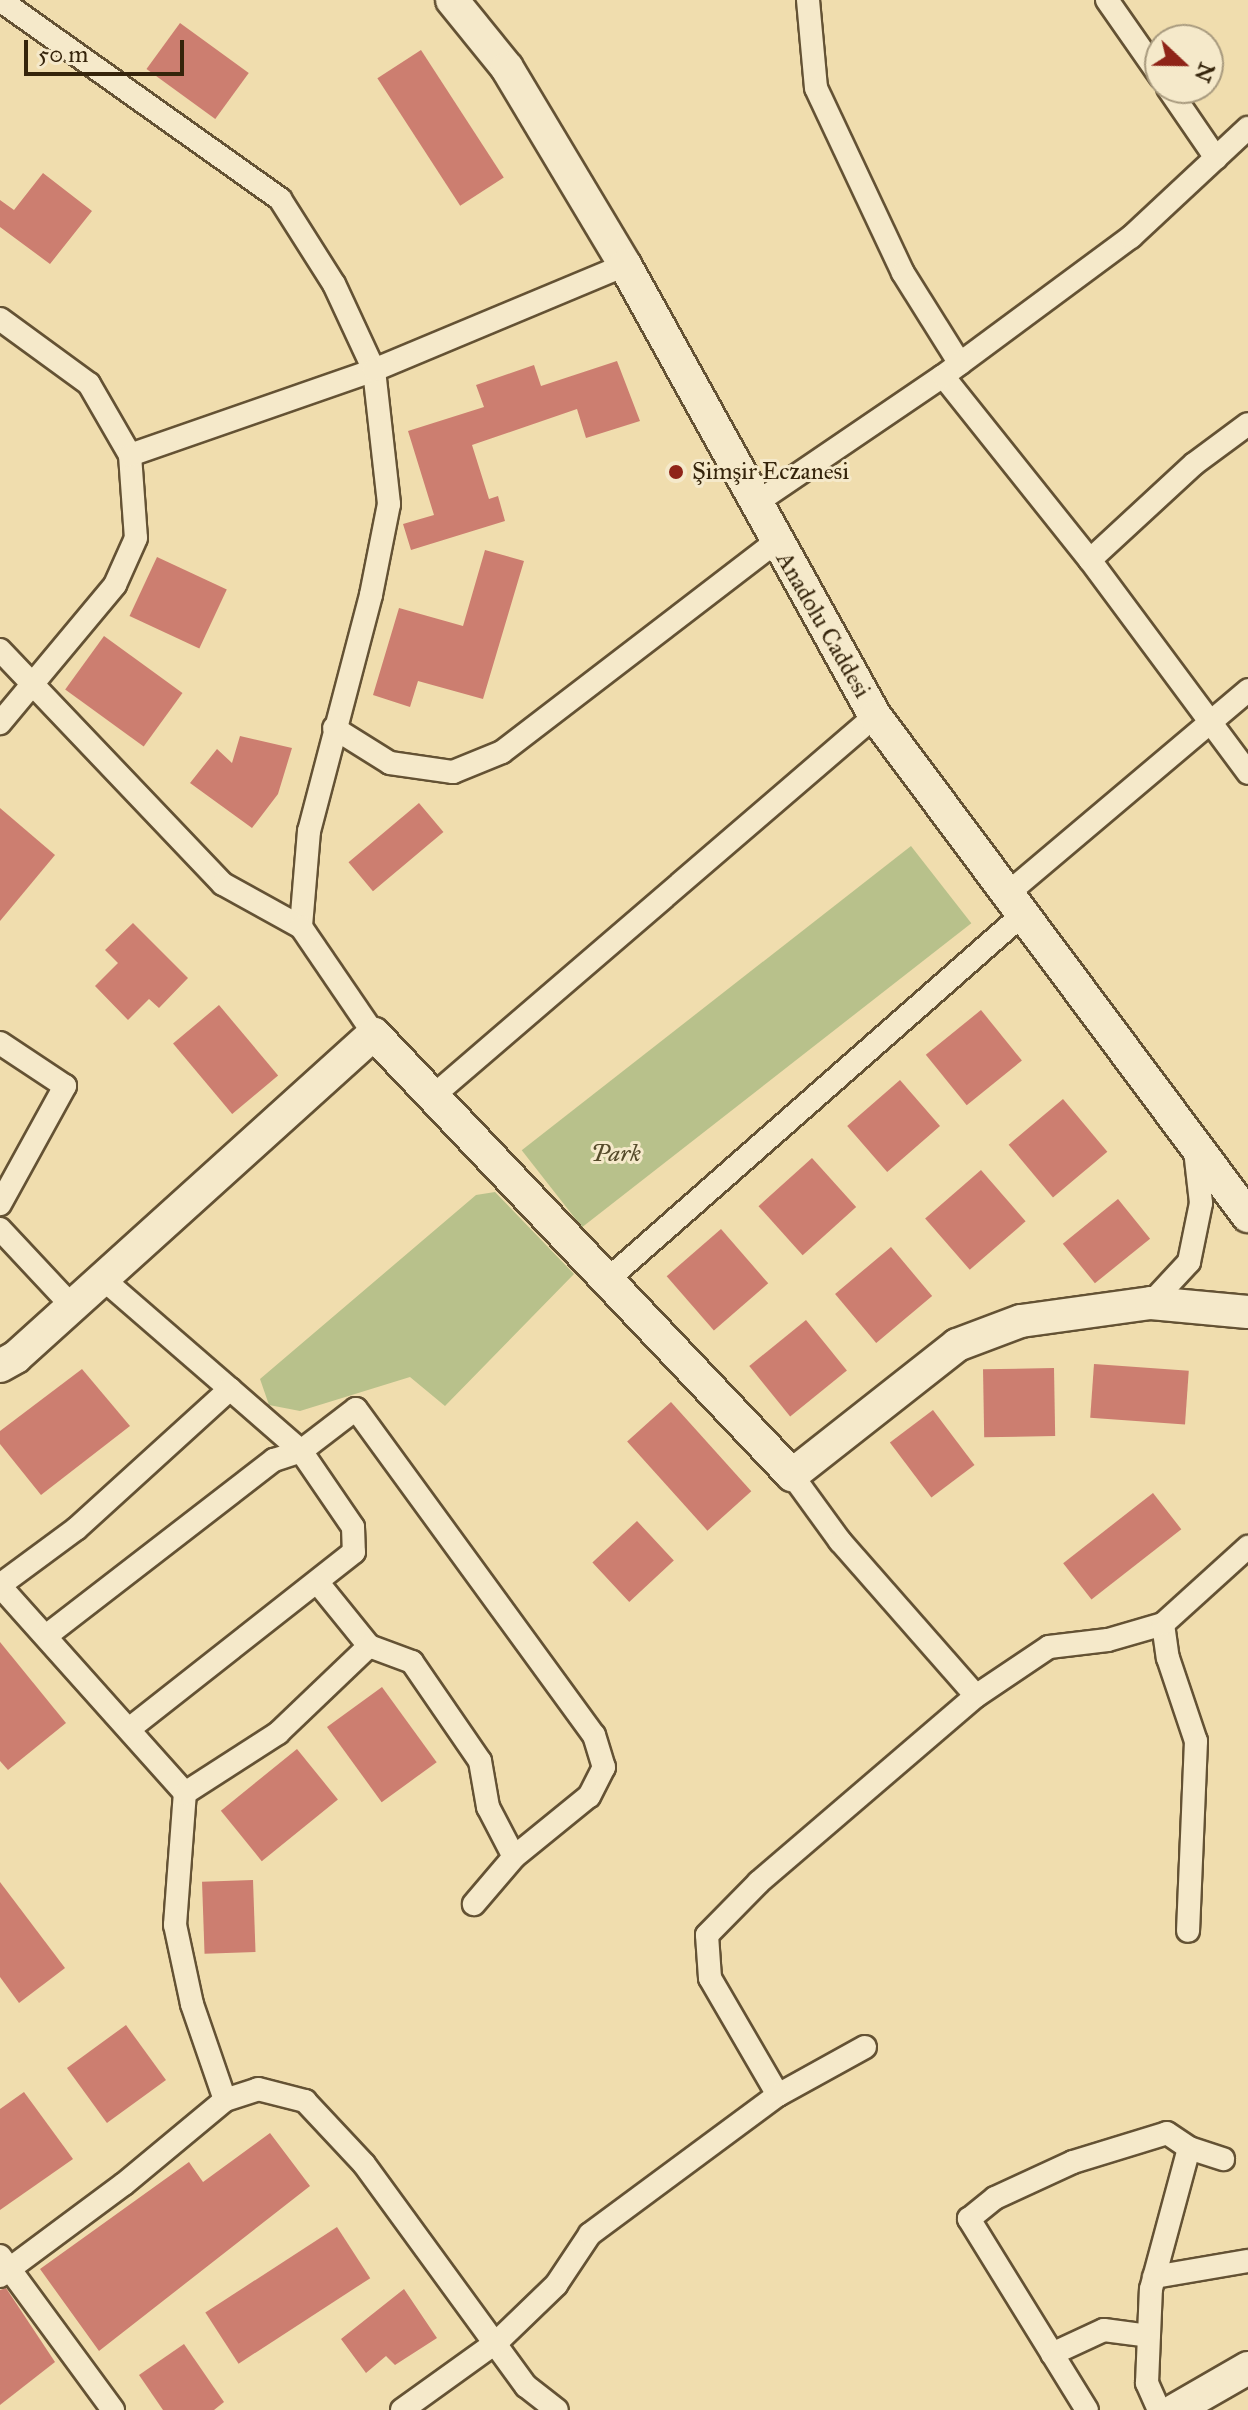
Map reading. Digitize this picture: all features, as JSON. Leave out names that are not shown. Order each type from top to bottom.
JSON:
[{"type":"street","points":[[808,0],[816,88],[951,370],[1248,773]]},
{"type":"street","points":[[1107,0],[1144,53]]},
{"type":"street","name":"Anadolu Caddesi","points":[[459,2],[507,68],[625,265],[759,501],[776,542],[875,716],[1195,1150],[1248,1216]]},
{"type":"street","points":[[6,6],[280,199],[334,284],[374,370],[389,504],[371,595],[309,831],[301,927]]},
{"type":"street","points":[[1179,104],[1216,158]]},
{"type":"street","points":[[759,501],[951,370],[1131,237],[1248,128]]},
{"type":"street","points":[[130,455],[374,370],[625,265]]},
{"type":"street","points":[[0,319],[89,384],[130,455],[136,538],[115,585],[0,723]]},
{"type":"street","points":[[1090,560],[1194,464],[1248,424]]},
{"type":"street","points":[[334,728],[390,763],[453,772],[502,752],[776,542]]},
{"type":"street","points":[[0,650],[223,884],[301,927],[374,1034],[792,1475],[840,1541],[976,1696]]},
{"type":"street","points":[[607,1280],[1248,690]]},
{"type":"street","points":[[433,1096],[875,716]]},
{"type":"street","points":[[0,1366],[103,1279],[374,1034]]},
{"type":"street","points":[[0,1043],[65,1086],[0,1204]]},
{"type":"street","points":[[1151,1303],[1189,1262],[1201,1203],[1195,1150]]},
{"type":"street","points":[[0,1229],[72,1306]]},
{"type":"street","points":[[103,1279],[301,1451],[353,1527],[354,1552],[129,1729]]},
{"type":"street","points":[[792,1475],[957,1345],[1021,1321],[1151,1303],[1248,1312]]},
{"type":"street","points":[[225,2100],[192,2004],[175,1925],[185,1793],[0,1585],[76,1529],[230,1389]]},
{"type":"street","points":[[46,1636],[274,1460],[301,1451],[356,1409],[594,1735],[604,1767],[589,1796],[514,1857],[474,1904]]},
{"type":"street","points":[[778,2095],[710,1978],[707,1935],[759,1882],[976,1696],[1049,1647],[1108,1640],[1163,1624],[1248,1547]]},
{"type":"street","points":[[318,1583],[369,1646],[412,1662],[480,1761],[488,1807],[514,1857]]},
{"type":"street","points":[[1163,1624],[1168,1658],[1196,1741],[1188,1931]]},
{"type":"street","points":[[185,1793],[278,1733],[369,1646]]},
{"type":"street","points":[[412,2407],[498,2341],[556,2285],[590,2234],[778,2095],[865,2047]]},
{"type":"street","points":[[113,2410],[3,2267],[225,2100],[258,2089],[305,2101],[364,2164],[498,2341],[526,2386],[557,2410]]},
{"type":"street","points":[[1087,2410],[969,2219],[995,2198],[1073,2162],[1167,2133],[1189,2148],[1223,2159]]},
{"type":"street","points":[[1159,2410],[1147,2383],[1154,2277],[1189,2148]]},
{"type":"street","points":[[1154,2277],[1248,2261]]},
{"type":"street","points":[[1052,2354],[1104,2330],[1149,2336]]},
{"type":"street","points":[[1175,2410],[1248,2368]]},
{"type":"green space","name":"Park","points":[[911,846],[971,923],[582,1227],[522,1150]]},
{"type":"green space","points":[[495,1192],[574,1274],[445,1406],[410,1377],[300,1411],[269,1405],[260,1379],[476,1195]]},
{"type":"building","points":[[180,23],[249,73],[215,119],[146,69]]},
{"type":"building","points":[[421,50],[504,177],[460,206],[377,78]]},
{"type":"building","points":[[43,173],[92,211],[50,264],[0,227],[0,200],[14,210]]},
{"type":"building","points":[[617,361],[640,421],[586,438],[577,409],[472,445],[489,499],[498,496],[505,521],[411,550],[403,524],[434,515],[408,431],[484,407],[476,385],[534,365],[541,386]]},
{"type":"building","points":[[485,550],[524,561],[483,699],[418,681],[410,707],[373,695],[399,608],[463,626]]},
{"type":"building","points":[[157,557],[227,590],[199,648],[130,616]]},
{"type":"building","points":[[104,636],[182,693],[144,746],[65,689]]},
{"type":"building","points":[[240,736],[292,748],[278,794],[252,828],[190,783],[217,749],[232,763]]},
{"type":"building","points":[[419,803],[443,832],[373,891],[349,862]]},
{"type":"building","points":[[0,808],[55,855],[0,921]]},
{"type":"building","points":[[133,923],[188,978],[159,1008],[149,999],[128,1020],[95,986],[118,963],[105,950]]},
{"type":"building","points":[[219,1005],[278,1075],[232,1114],[173,1044]]},
{"type":"building","points":[[981,1010],[1022,1061],[967,1105],[926,1055]]},
{"type":"building","points":[[900,1080],[940,1126],[887,1172],[847,1126]]},
{"type":"building","points":[[1063,1099],[1107,1152],[1053,1197],[1009,1145]]},
{"type":"building","points":[[812,1158],[856,1207],[803,1255],[758,1206]]},
{"type":"building","points":[[981,1170],[1026,1221],[970,1270],[925,1219]]},
{"type":"building","points":[[1118,1199],[1150,1239],[1095,1283],[1063,1244]]},
{"type":"building","points":[[721,1229],[768,1283],[714,1331],[667,1276]]},
{"type":"building","points":[[891,1247],[932,1296],[876,1343],[835,1294]]},
{"type":"building","points":[[806,1320],[847,1371],[790,1416],[749,1366]]},
{"type":"building","points":[[1094,1364],[1189,1371],[1185,1424],[1090,1418]]},
{"type":"building","points":[[1054,1368],[1055,1436],[984,1437],[983,1369]]},
{"type":"building","points":[[82,1369],[130,1426],[41,1495],[0,1444],[0,1431]]},
{"type":"building","points":[[671,1402],[751,1491],[707,1531],[627,1441]]},
{"type":"building","points":[[933,1410],[975,1465],[931,1498],[890,1442]]},
{"type":"building","points":[[1153,1493],[1181,1529],[1091,1599],[1063,1563]]},
{"type":"building","points":[[637,1521],[674,1560],[629,1602],[592,1563]]},
{"type":"building","points":[[0,1642],[66,1723],[8,1770],[0,1761]]},
{"type":"building","points":[[382,1687],[437,1762],[382,1802],[327,1727]]},
{"type":"building","points":[[297,1749],[338,1800],[262,1861],[221,1811]]},
{"type":"building","points":[[253,1880],[256,1952],[205,1954],[202,1882]]},
{"type":"building","points":[[0,1882],[65,1968],[19,2003],[0,1977]]},
{"type":"building","points":[[126,2025],[166,2080],[107,2123],[67,2068]]},
{"type":"building","points":[[24,2092],[73,2159],[0,2210],[0,2109]]},
{"type":"building","points":[[270,2133],[310,2186],[99,2351],[40,2269],[189,2162],[203,2182]]},
{"type":"building","points":[[337,2227],[370,2278],[239,2364],[205,2313]]},
{"type":"building","points":[[6,2288],[55,2362],[0,2405],[0,2290]]},
{"type":"building","points":[[404,2289],[437,2338],[395,2365],[386,2356],[366,2373],[341,2339]]},
{"type":"building","points":[[184,2344],[224,2402],[214,2410],[163,2410],[139,2375]]},
{"type":"place","name":"Şimşir Eczanesi","points":[[676,472]]}]
